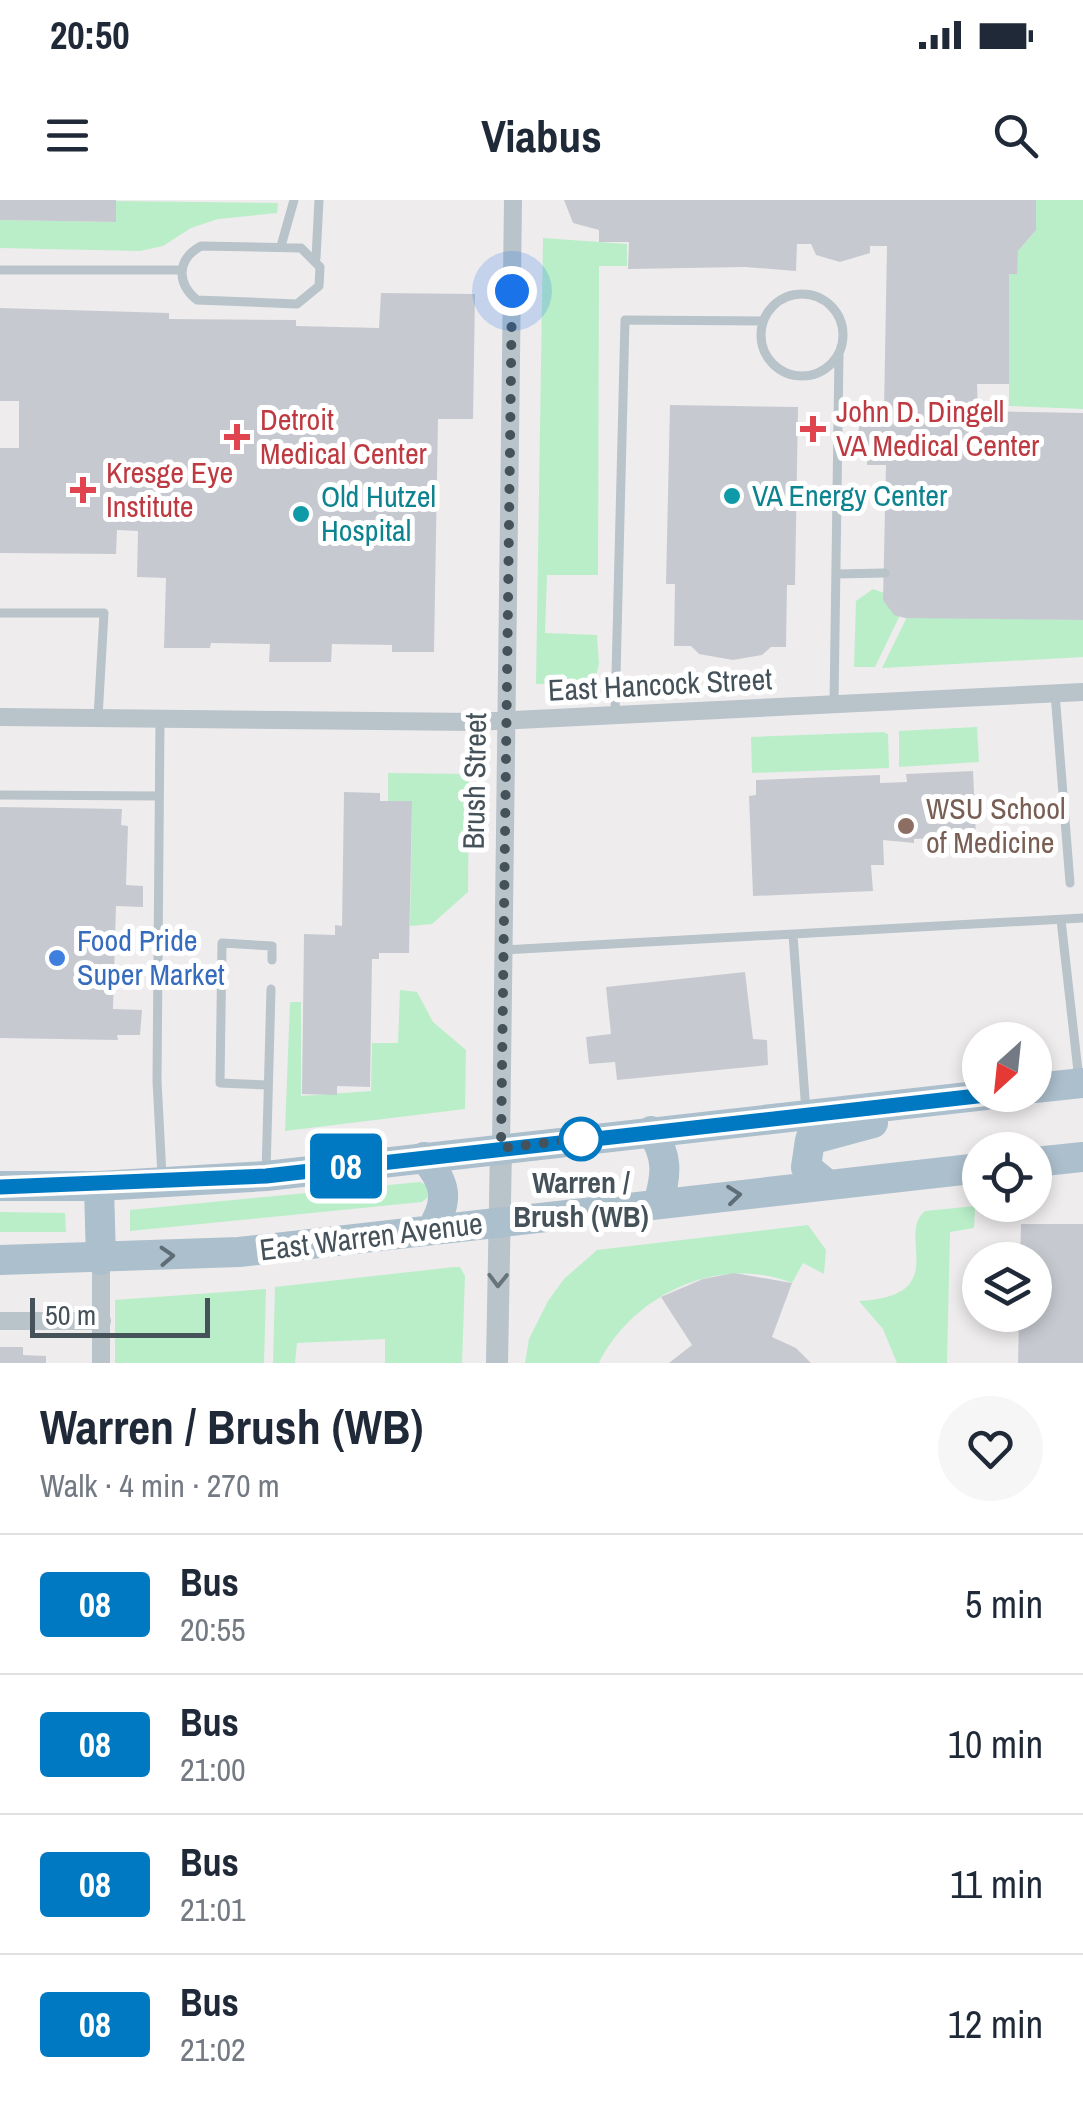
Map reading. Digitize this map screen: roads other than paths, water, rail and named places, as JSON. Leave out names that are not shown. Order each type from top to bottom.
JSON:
[{"type":"main road","points":[[1052,1086],[1081,1083]]},
{"type":"main road","points":[[0,1186],[98,1186],[266,1176],[962,1098]]},
{"type":"main road","points":[[828,1185],[806,1167],[810,1140],[938,1102]]},
{"type":"main road","points":[[650,1131],[664,1149],[658,1203]]},
{"type":"main road","points":[[424,1157],[445,1188],[445,1200],[431,1230]]},
{"type":"main road","points":[[1052,1160],[1083,1157]]},
{"type":"main road","name":"East Warren Avenue","points":[[0,1260],[102,1260],[239,1252],[962,1170]]},
{"type":"main road","points":[[98,1186],[102,1260]]},
{"type":"street","name":"Brush Street","points":[[497,1363],[513,200]]},
{"type":"street","name":"East Hancock Street","points":[[0,717],[506,720],[1083,692]]},
{"type":"street","points":[[101,1363],[102,1260]]},
{"type":"street","points":[[0,1321],[102,1321]]},
{"type":"lane","points":[[281,246],[294,200]]},
{"type":"lane","points":[[316,258],[301,248],[201,246],[186,258],[182,270],[189,294],[206,303],[297,304],[319,286],[316,258],[320,200]]},
{"type":"lane","points":[[0,270],[182,270]]},
{"type":"lane","points":[[834,704],[839,354],[844,328],[832,305],[822,298],[794,294],[770,309],[763,321],[764,350],[782,371],[795,375],[820,372],[839,354]]},
{"type":"lane","points":[[616,715],[625,320],[763,321]]},
{"type":"lane","points":[[836,574],[885,573]]},
{"type":"lane","points":[[0,614],[104,613],[98,718]]},
{"type":"lane","points":[[1056,693],[1070,883]]},
{"type":"lane","points":[[160,719],[157,1081],[163,1182]]},
{"type":"lane","points":[[0,794],[160,796]]},
{"type":"lane","points":[[503,950],[1083,918]]},
{"type":"lane","points":[[1060,920],[1081,1083]]},
{"type":"lane","points":[[793,936],[807,1115]]},
{"type":"lane","points":[[268,1086],[220,1083],[222,943],[272,946],[272,960]]},
{"type":"lane","points":[[266,1176],[271,989]]},
{"type":"place","name":"John D. Dingell VA Medical Center","points":[[813,429]]},
{"type":"place","name":"Detroit Medical Center","points":[[237,437]]},
{"type":"place","name":"Kresge Eye Institute","points":[[83,490]]},
{"type":"place","name":"VA Energy Center","points":[[732,496]]},
{"type":"place","name":"Old Hutzel Hospital","points":[[301,514]]},
{"type":"place","name":"WSU School of Medicine","points":[[906,826]]},
{"type":"place","name":"Food Pride Super Market","points":[[57,958]]},
{"type":"place","name":"Warren / Brush (WB)","points":[[581,1139]]}]
